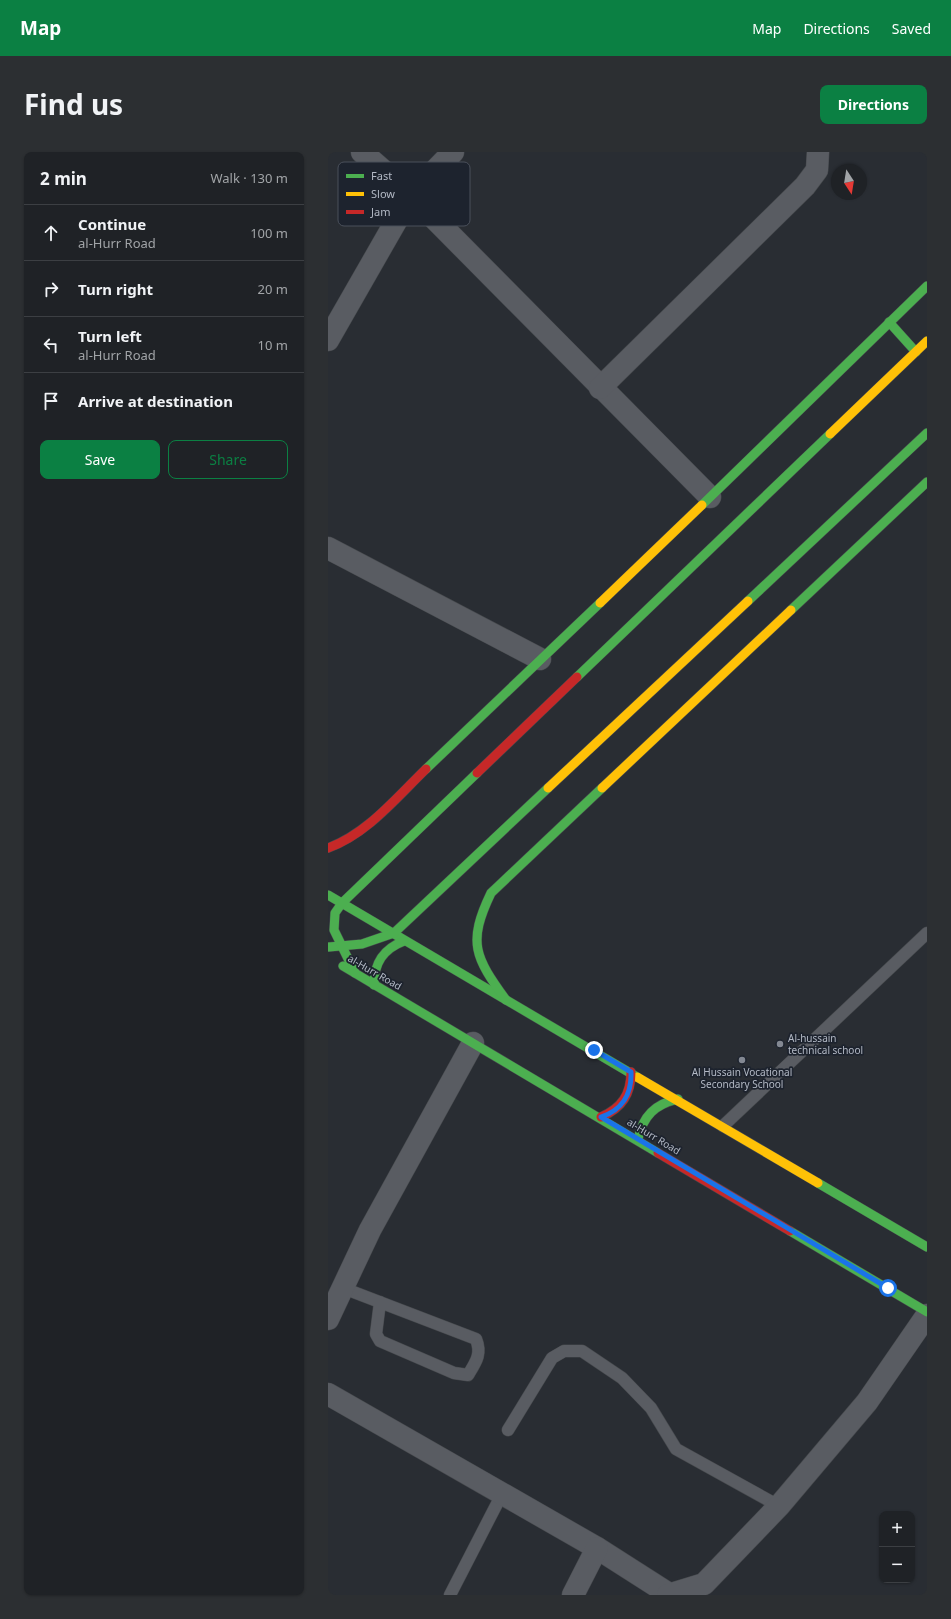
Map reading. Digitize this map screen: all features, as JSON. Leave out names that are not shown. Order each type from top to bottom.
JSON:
[{"type":"main road","points":[[328,848],[339,844],[367,826],[710,497],[927,286]]},
{"type":"main road","points":[[889,322],[916,352]]},
{"type":"main road","points":[[355,973],[334,930],[335,913],[342,903],[927,341]]},
{"type":"main road","points":[[328,947],[358,946],[377,942],[394,933],[927,433]]},
{"type":"main road","points":[[506,1000],[482,966],[477,954],[476,939],[480,914],[491,893],[927,482]]},
{"type":"main road","points":[[328,895],[678,1099],[927,1247]]},
{"type":"main road","points":[[374,985],[375,965],[380,956],[391,946],[405,941]]},
{"type":"main road","name":"al-Hurr Road","points":[[335,961],[601,1117],[927,1312]]},
{"type":"main road","points":[[601,1117],[610,1114],[625,1101],[631,1082],[631,1072]]},
{"type":"main road","points":[[638,1139],[639,1129],[650,1111],[668,1100],[678,1099]]},
{"type":"street","points":[[362,152],[373,162]]},
{"type":"street","points":[[443,162],[453,152]]},
{"type":"street","points":[[600,388],[805,186],[817,170],[818,152]]},
{"type":"street","points":[[328,340],[393,226]]},
{"type":"street","points":[[441,226],[600,388],[710,497]]},
{"type":"street","points":[[328,548],[540,659]]},
{"type":"street","points":[[328,1319],[336,1288],[370,1230],[473,1043]]},
{"type":"street","points":[[328,1394],[597,1548],[668,1594],[710,1589],[867,1402],[927,1315]]},
{"type":"street","points":[[574,1595],[597,1548]]},
{"type":"lane","points":[[723,1126],[927,933]]},
{"type":"lane","points":[[336,1288],[380,1302],[476,1339],[480,1349],[475,1363],[468,1375],[454,1372],[380,1341],[376,1334],[380,1302]]},
{"type":"lane","points":[[508,1430],[552,1358],[564,1351],[582,1351],[622,1378],[651,1408],[676,1448],[779,1506]]},
{"type":"lane","points":[[450,1595],[502,1494]]},
{"type":"traffic: fast","points":[[702,505],[927,286]]},
{"type":"traffic: fast","points":[[889,322],[916,352]]},
{"type":"traffic: fast","points":[[748,601],[927,433]]},
{"type":"traffic: fast","points":[[577,677],[830,434]]},
{"type":"traffic: fast","points":[[791,610],[927,482]]},
{"type":"traffic: fast","points":[[426,769],[600,603]]},
{"type":"traffic: fast","points":[[355,973],[334,930],[335,913],[342,903],[477,773]]},
{"type":"traffic: fast","points":[[329,947],[362,944],[394,933],[548,788]]},
{"type":"traffic: fast","points":[[506,1000],[487,972],[481,960],[478,949],[477,937],[483,910],[491,893],[602,788]]},
{"type":"traffic: fast","points":[[328,895],[637,1077]]},
{"type":"traffic: fast","points":[[374,985],[374,977],[381,958],[390,948],[404,941]]},
{"type":"traffic: fast","points":[[343,966],[658,1153]]},
{"type":"traffic: fast","points":[[638,1139],[643,1124],[651,1112],[663,1104],[678,1099]]},
{"type":"traffic: fast","points":[[818,1183],[927,1247]]},
{"type":"traffic: fast","points":[[790,1231],[927,1312]]},
{"type":"traffic: slow","points":[[830,434],[927,341]]},
{"type":"traffic: slow","points":[[600,603],[702,505]]},
{"type":"traffic: slow","points":[[548,788],[748,601]]},
{"type":"traffic: slow","points":[[602,788],[791,610]]},
{"type":"traffic: slow","points":[[637,1077],[818,1183]]},
{"type":"traffic: jam","points":[[477,773],[577,677]]},
{"type":"traffic: jam","points":[[328,848],[356,834],[392,803],[426,769]]},
{"type":"traffic: jam","points":[[601,1117],[620,1105],[627,1094],[631,1080],[631,1072]]},
{"type":"traffic: jam","points":[[658,1153],[790,1231]]},
{"type":"place","name":"Al-hussain technical school","points":[[780,1044]]},
{"type":"place","name":"Al Hussain Vocational Secondary School","points":[[742,1060]]},
{"type":"route","points":[[594,1050],[631,1072],[629,1092],[625,1101],[610,1114],[601,1117],[888,1288]]}]
